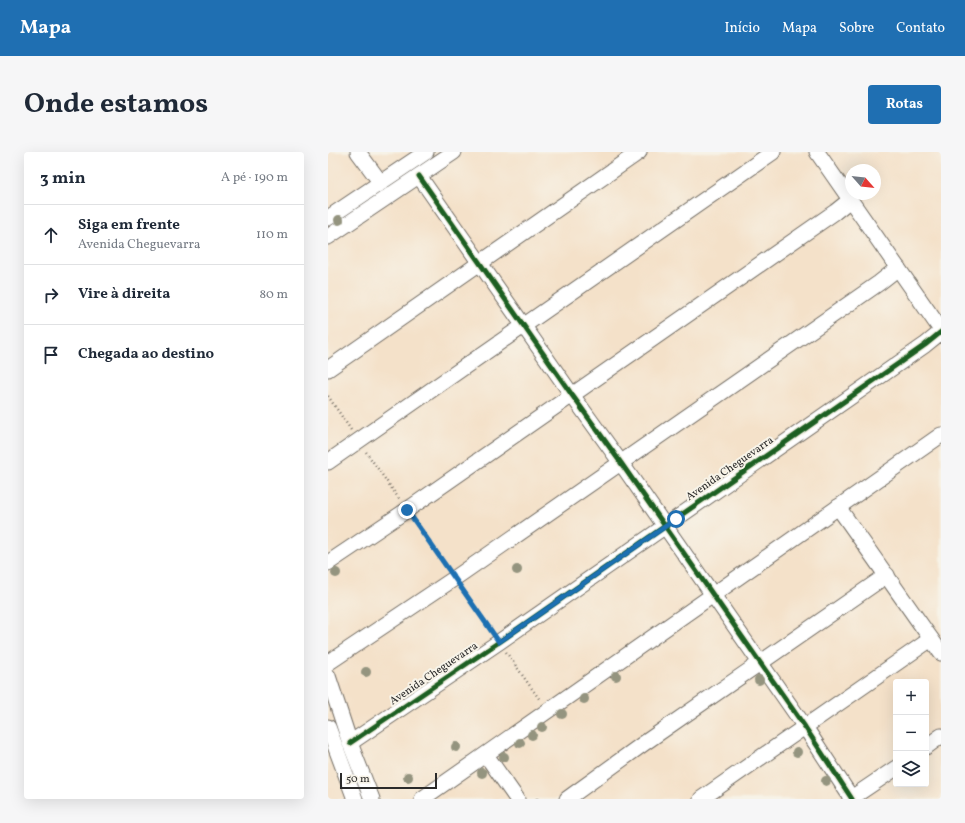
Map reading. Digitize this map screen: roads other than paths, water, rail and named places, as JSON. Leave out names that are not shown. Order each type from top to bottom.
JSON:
[{"type":"street","points":[[358,152],[381,183]]},
{"type":"street","points":[[328,218],[426,152]]},
{"type":"street","points":[[328,237],[454,152]]},
{"type":"street","points":[[328,369],[639,152]]},
{"type":"street","points":[[328,462],[359,442],[773,152]]},
{"type":"street","points":[[818,152],[845,192]]},
{"type":"street","points":[[419,176],[572,395],[621,462],[805,727],[851,799],[893,770]]},
{"type":"street","points":[[328,563],[407,510],[835,212],[850,200],[941,331]]},
{"type":"street","points":[[328,663],[454,578],[898,268]]},
{"type":"street","name":"Avenida Cheguevarra","points":[[350,743],[499,642],[912,354],[941,331]]},
{"type":"street","points":[[422,799],[941,436]]},
{"type":"street","points":[[838,507],[941,653]]},
{"type":"street","points":[[567,799],[643,744],[886,575]]},
{"type":"street","points":[[701,799],[931,639]]},
{"type":"street","points":[[328,676],[350,743],[372,799]]},
{"type":"street","points":[[328,727],[331,747],[355,799]]},
{"type":"street","points":[[929,745],[941,736]]},
{"type":"street","points":[[486,755],[517,799]]}]
